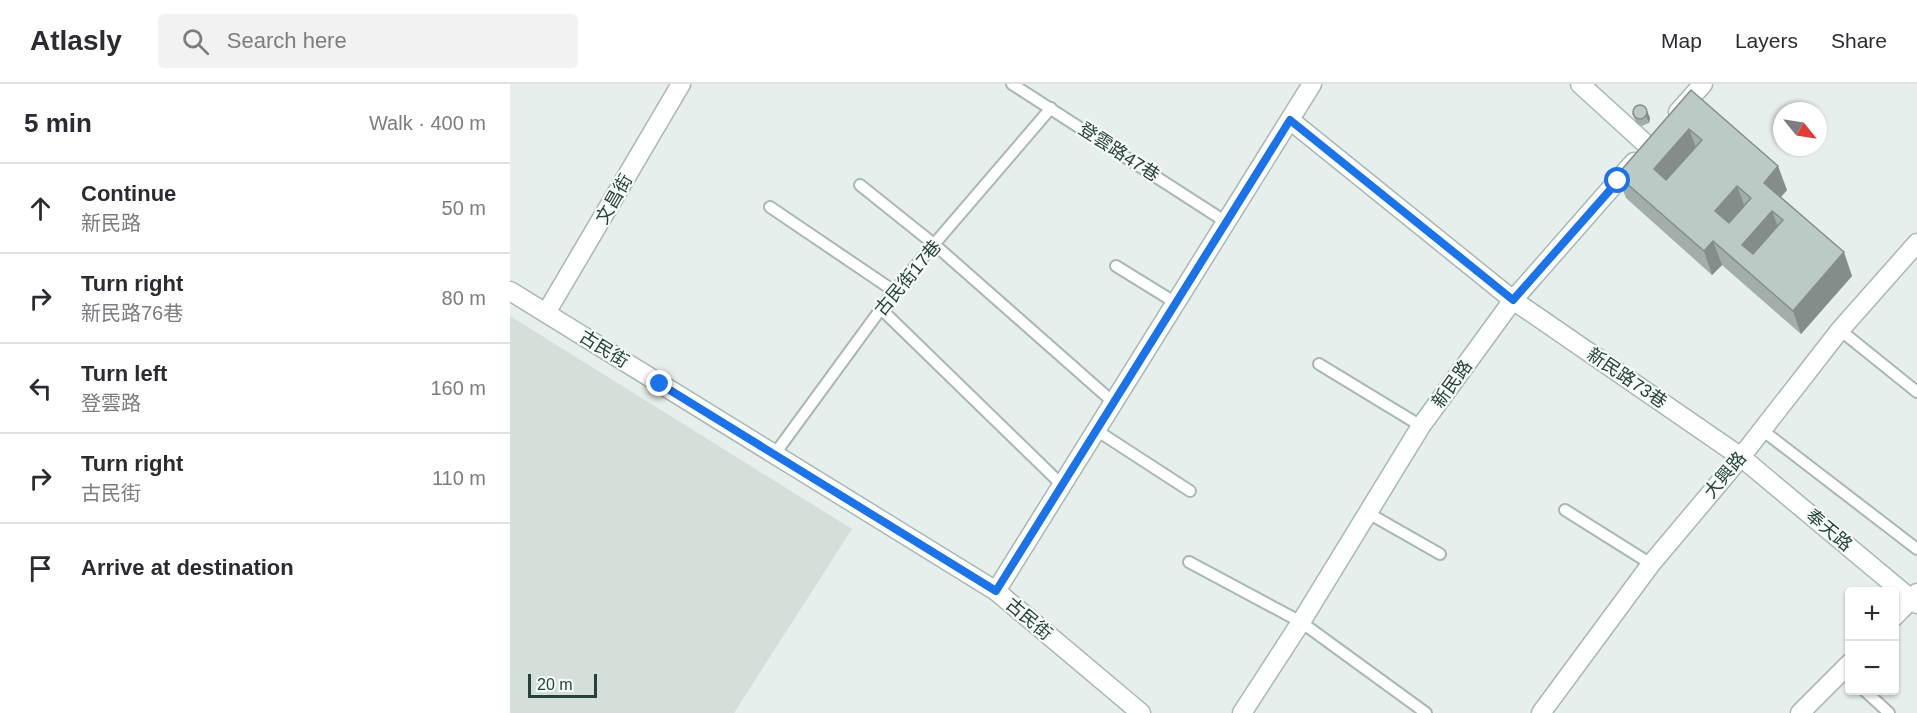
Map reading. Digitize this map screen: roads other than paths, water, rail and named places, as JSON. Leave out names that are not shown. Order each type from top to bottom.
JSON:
[{"type":"street","name":"文昌街","points":[[546,313],[681,84]]},
{"type":"street","points":[[996,591],[1312,84]]},
{"type":"street","points":[[1580,84],[1656,137]]},
{"type":"street","name":"新民路","points":[[1242,713],[1301,622],[1421,426],[1513,300],[1702,84]]},
{"type":"street","name":"新民路73巷","points":[[1290,120],[1513,300],[1741,457]]},
{"type":"street","name":"大興路","points":[[1541,713],[1651,564],[1741,457],[1840,330],[1917,243]]},
{"type":"street","name":"古民街","points":[[510,291],[996,591],[1141,713]]},
{"type":"street","name":"奉天路","points":[[1741,457],[1915,599]]},
{"type":"street","points":[[1899,613],[1915,599]]},
{"type":"street","points":[[1800,713],[1845,672]]},
{"type":"lane","name":"登雲路47巷","points":[[1012,84],[1226,222]]},
{"type":"lane","name":"古民街17巷","points":[[774,455],[894,291],[1051,108]]},
{"type":"lane","points":[[860,185],[935,245],[1113,402]]},
{"type":"lane","points":[[770,207],[894,291]]},
{"type":"lane","points":[[1116,266],[1176,303]]},
{"type":"lane","points":[[881,309],[1062,485]]},
{"type":"lane","points":[[1840,330],[1917,392]]},
{"type":"lane","points":[[1319,364],[1421,426]]},
{"type":"lane","points":[[1096,430],[1190,490]]},
{"type":"lane","points":[[1762,430],[1917,549]]},
{"type":"lane","points":[[1565,510],[1651,564]]},
{"type":"lane","points":[[1368,513],[1440,554]]},
{"type":"lane","points":[[1189,562],[1301,622],[1426,713]]},
{"type":"lane","points":[[1869,695],[1888,713]]}]
